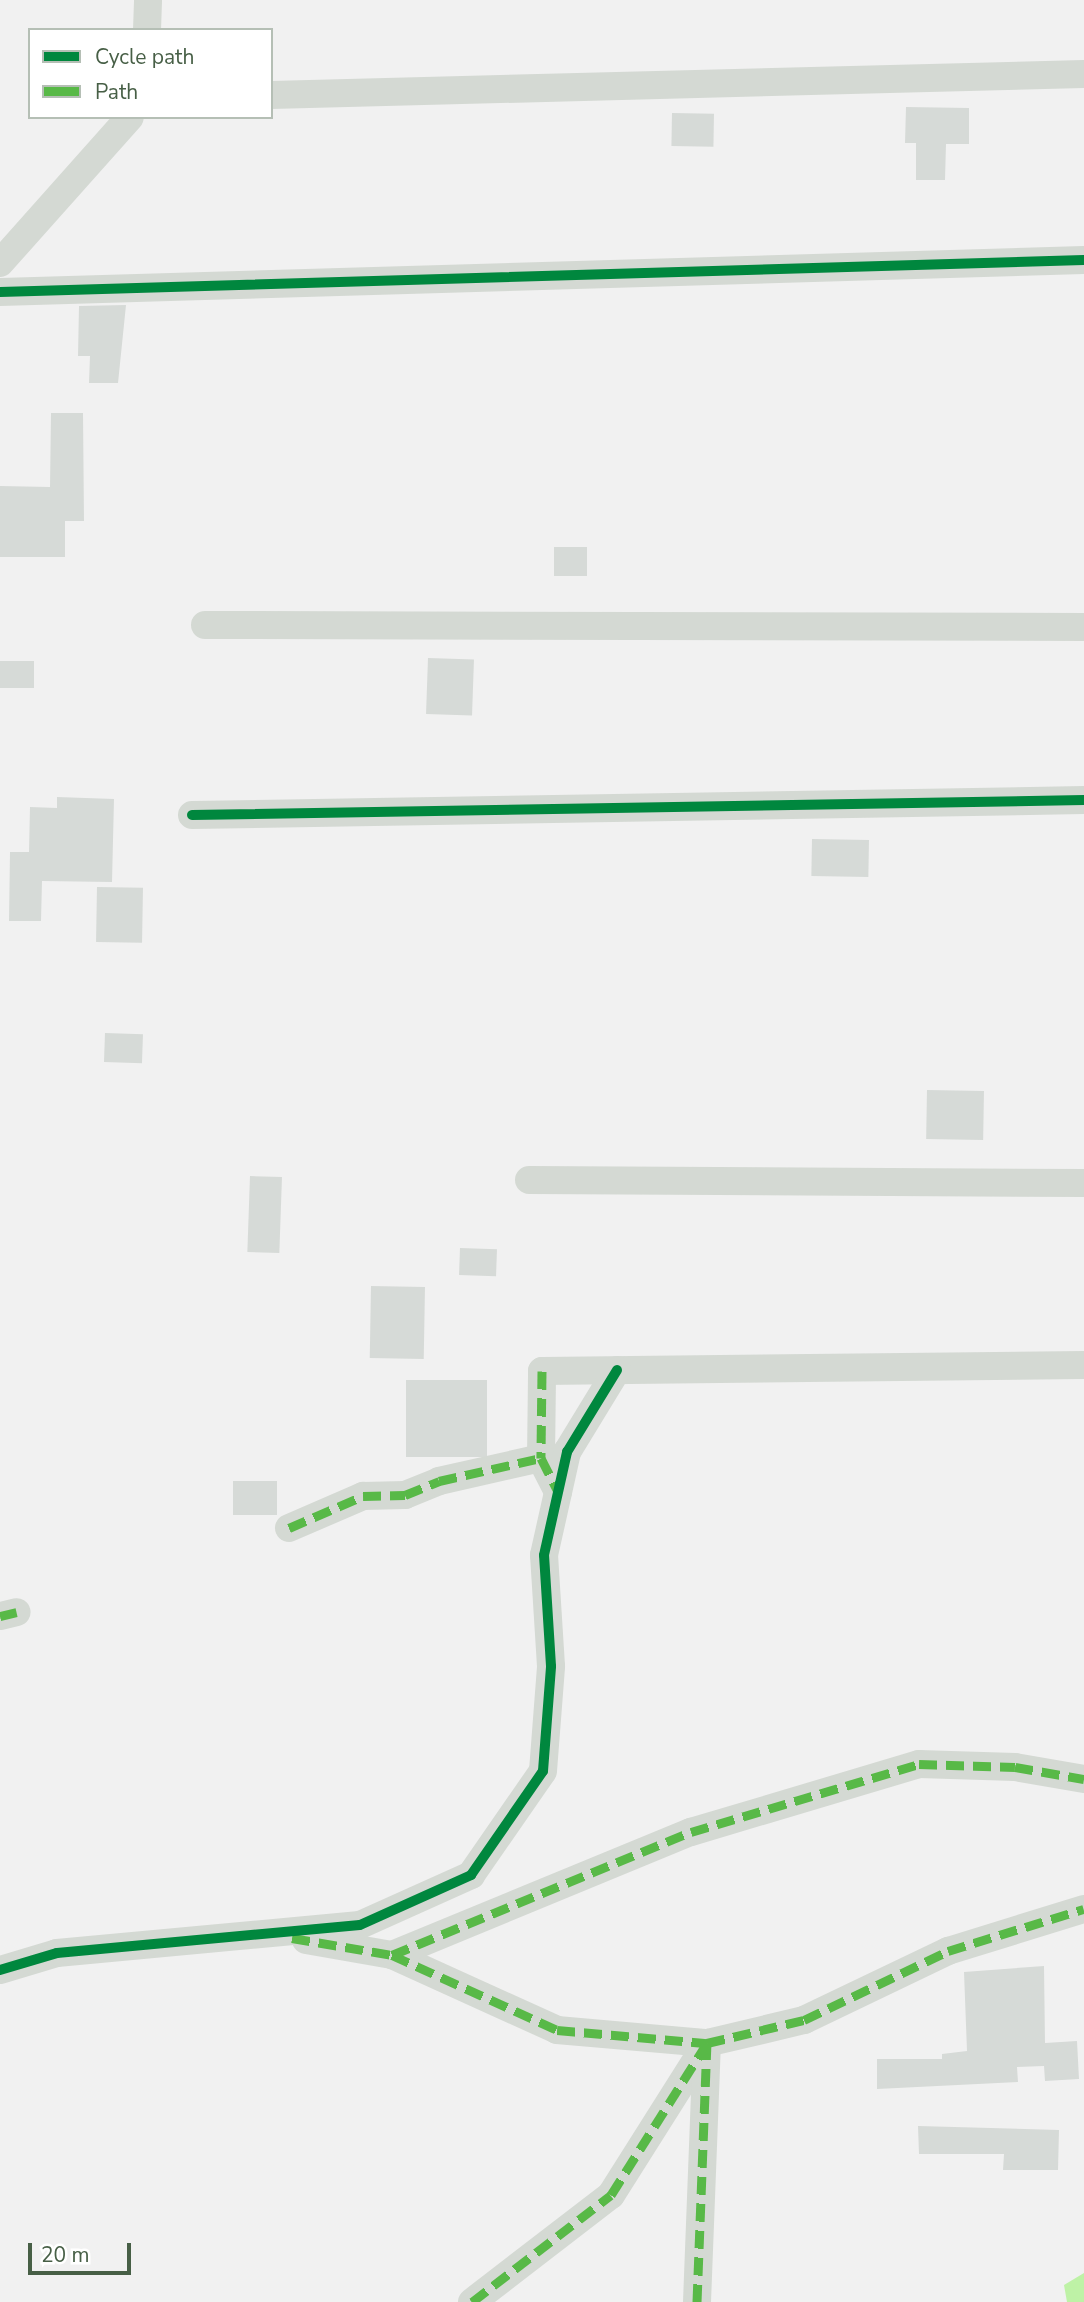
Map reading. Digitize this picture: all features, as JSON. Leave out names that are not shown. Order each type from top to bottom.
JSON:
[{"type":"street","points":[[147,28],[148,0]]},
{"type":"street","points":[[273,96],[1084,74]]},
{"type":"street","points":[[0,263],[128,119]]},
{"type":"street","points":[[0,292],[1084,260]]},
{"type":"street","points":[[205,625],[1084,626]]},
{"type":"street","points":[[192,815],[1084,800]]},
{"type":"street","points":[[529,1181],[1084,1183]]},
{"type":"street","points":[[558,1492],[541,1458],[542,1371],[1084,1365]]},
{"type":"street","points":[[0,1970],[57,1953],[360,1925],[471,1875],[543,1771],[551,1667],[544,1555],[567,1452],[617,1370]]},
{"type":"street","points":[[289,1528],[363,1496],[405,1495],[439,1481],[541,1458]]},
{"type":"street","points":[[392,1955],[691,1832],[919,1764],[1015,1767],[1084,1779]]},
{"type":"street","points":[[268,1934],[392,1955],[557,2030],[707,2043],[804,2020],[948,1951],[1084,1909]]},
{"type":"street","points":[[471,2302],[611,2195],[707,2043]]},
{"type":"street","points":[[697,2302],[707,2043]]},
{"type":"shaded area","points":[[1084,2273],[1084,2302],[1067,2302],[1064,2285]]},
{"type":"building","points":[[906,107],[969,108],[969,144],[946,144],[945,180],[916,180],[916,143],[905,143]]},
{"type":"building","points":[[672,113],[714,114],[713,147],[671,146]]},
{"type":"building","points":[[126,305],[118,383],[89,383],[90,356],[78,356],[79,306]]},
{"type":"building","points":[[51,413],[83,413],[84,521],[65,521],[65,557],[0,557],[0,486],[50,487]]},
{"type":"building","points":[[554,547],[587,547],[587,576],[554,576]]},
{"type":"building","points":[[428,658],[474,660],[472,716],[426,714]]},
{"type":"building","points":[[0,661],[34,661],[34,688],[0,688]]},
{"type":"building","points":[[57,797],[114,799],[112,882],[42,881],[41,921],[9,921],[10,852],[29,852],[30,807],[57,808]]},
{"type":"building","points":[[812,839],[869,840],[868,877],[811,876]]},
{"type":"building","points":[[97,887],[143,888],[142,943],[96,942]]},
{"type":"building","points":[[105,1033],[143,1034],[142,1063],[104,1062]]},
{"type":"building","points":[[927,1090],[984,1091],[983,1140],[926,1139]]},
{"type":"building","points":[[250,1176],[282,1177],[279,1253],[247,1252]]},
{"type":"building","points":[[460,1248],[497,1249],[496,1276],[459,1275]]},
{"type":"building","points":[[371,1286],[425,1287],[424,1359],[370,1358]]},
{"type":"building","points":[[406,1380],[487,1380],[487,1457],[406,1457]]},
{"type":"building","points":[[233,1481],[277,1481],[277,1515],[233,1515]]},
{"type":"building","points":[[1044,1966],[1045,2043],[1077,2041],[1079,2079],[1045,2081],[1044,2066],[1017,2067],[1018,2082],[877,2089],[877,2059],[942,2059],[942,2054],[967,2051],[964,1972]]},
{"type":"building","points":[[918,2126],[1059,2130],[1058,2170],[1003,2170],[1004,2154],[919,2154]]},
{"type":"marked path","points":[[542,1371],[541,1458],[558,1492]]},
{"type":"marked path","points":[[289,1528],[363,1496],[405,1495],[439,1481],[541,1458]]},
{"type":"marked path","points":[[0,1616],[17,1612]]},
{"type":"marked path","points":[[392,1955],[691,1832],[919,1764],[1015,1767],[1084,1779]]},
{"type":"marked path","points":[[292,1938],[392,1955],[557,2030],[707,2043],[804,2020],[948,1951],[1084,1909]]},
{"type":"marked path","points":[[472,2302],[611,2195],[707,2043]]},
{"type":"marked path","points":[[697,2302],[707,2046]]},
{"type":"cycle path","points":[[0,292],[1084,260]]},
{"type":"cycle path","points":[[192,815],[1084,800]]},
{"type":"cycle path","points":[[0,1970],[57,1953],[360,1925],[471,1875],[543,1771],[551,1666],[544,1555],[567,1452],[617,1370]]}]
